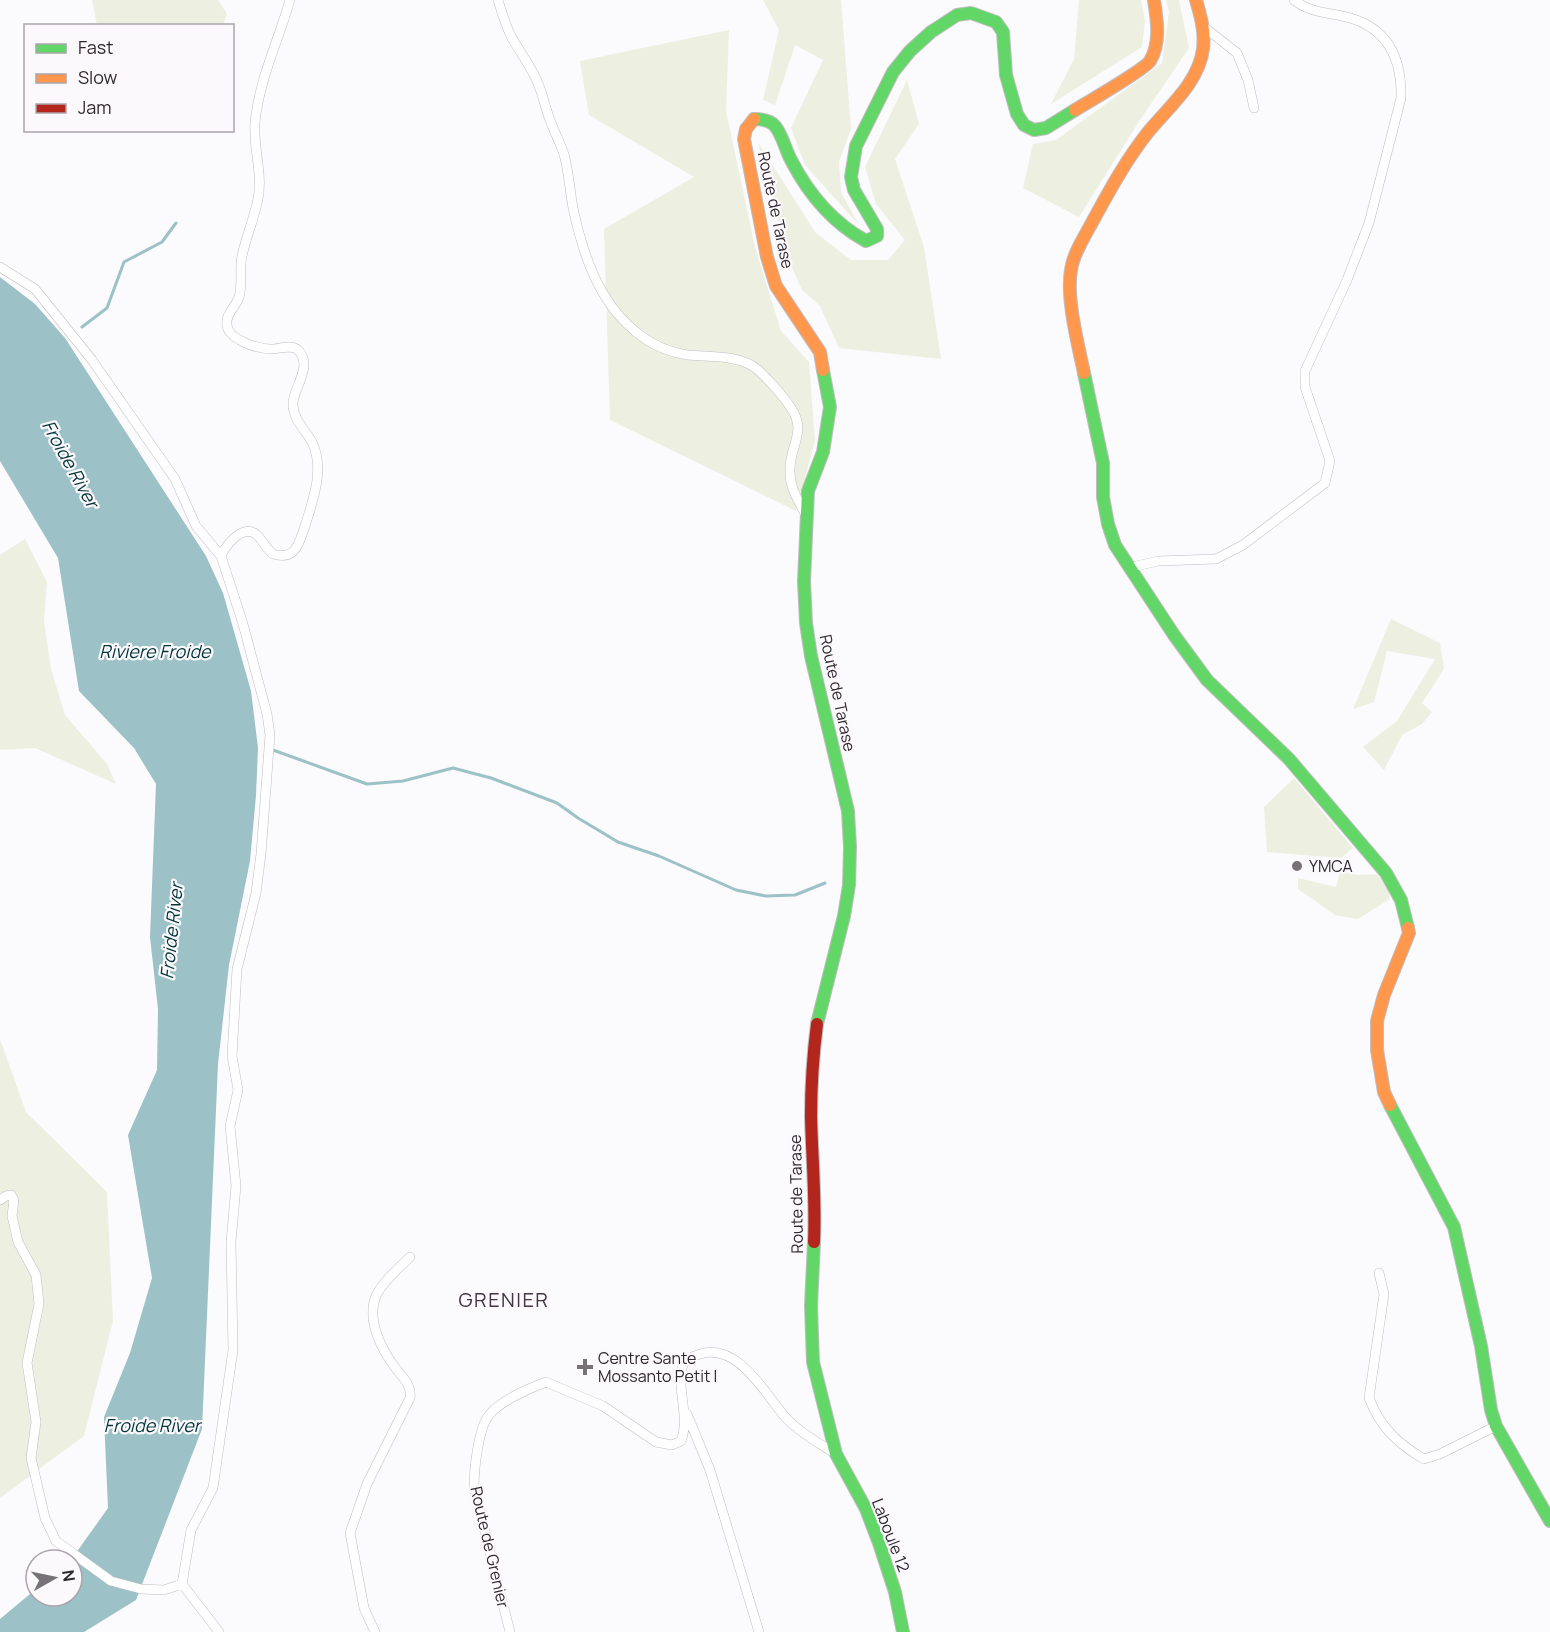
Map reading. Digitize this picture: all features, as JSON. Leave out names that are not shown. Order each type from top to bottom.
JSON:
[{"type":"street","points":[[220,556],[228,543],[244,532],[257,535],[273,554],[284,555],[294,551],[300,543],[318,477],[315,450],[295,416],[293,404],[302,376],[302,357],[294,348],[269,350],[242,342],[231,335],[226,322],[239,298],[241,258],[259,196],[255,123],[261,86],[290,0]]},
{"type":"street","points":[[498,0],[511,36],[539,84],[565,156],[577,224],[590,268],[601,292],[635,331],[662,348],[672,352],[744,362],[761,373],[795,415],[798,435],[789,466],[790,479],[793,492],[806,515]]},
{"type":"street","name":"Route de Tarase","points":[[836,1454],[813,1362],[811,1306],[815,1217],[811,1116],[812,1062],[818,1018],[844,916],[849,885],[850,847],[848,811],[811,656],[806,623],[804,581],[808,491],[822,453],[830,406],[820,352],[776,286],[767,257],[746,149],[746,129],[755,118],[768,121],[777,130],[801,178],[823,205],[852,235],[866,241],[877,236],[877,229],[854,190],[851,177],[856,146],[893,72],[910,51],[932,32],[957,15],[971,13],[996,22],[1003,32],[1006,75],[1017,114],[1023,124],[1034,130],[1046,128],[1149,63],[1157,47],[1158,21],[1154,0]]},
{"type":"street","points":[[1196,0],[1204,27],[1203,51],[1194,74],[1175,103],[1148,132],[1113,183],[1071,267],[1071,294],[1078,344],[1103,463],[1103,497],[1108,524],[1115,545],[1132,567],[1174,635],[1208,680],[1289,759],[1386,873],[1401,900],[1409,933],[1384,995],[1377,1022],[1377,1050],[1384,1092],[1454,1227],[1481,1346],[1491,1410],[1496,1426],[1550,1521]]},
{"type":"street","points":[[1132,567],[1158,561],[1216,559],[1244,545],[1325,483],[1330,461],[1305,387],[1305,371],[1347,280],[1370,223],[1401,98],[1401,79],[1397,58],[1387,42],[1377,32],[1344,16],[1311,11],[1294,0]]},
{"type":"street","points":[[1204,27],[1237,53],[1248,80],[1254,108]]},
{"type":"street","points":[[0,267],[35,289],[92,360],[175,479],[196,526],[220,556],[260,682],[267,714],[270,735],[257,884],[237,969],[232,1056],[238,1090],[230,1126],[236,1186],[231,1242],[233,1350],[213,1488],[191,1530],[182,1584],[219,1632]]},
{"type":"street","points":[[0,1200],[11,1195],[14,1200],[12,1216],[18,1242],[36,1275],[39,1304],[27,1363],[36,1422],[31,1458],[45,1518],[52,1533],[56,1541],[74,1556],[111,1581],[141,1590],[164,1590],[182,1584]]},
{"type":"street","points":[[375,1632],[364,1608],[350,1533],[367,1484],[410,1398],[411,1391],[407,1383],[381,1347],[375,1322],[374,1305],[376,1295],[410,1257]]},
{"type":"street","points":[[1379,1273],[1384,1294],[1370,1398],[1375,1414],[1389,1434],[1408,1450],[1424,1459],[1440,1454],[1496,1426]]},
{"type":"street","name":"Route de Grenier","points":[[510,1632],[474,1488],[476,1459],[484,1424],[490,1414],[520,1394],[546,1382],[603,1406],[656,1442],[672,1445],[681,1441],[684,1434],[681,1376],[684,1364],[690,1357],[703,1353],[718,1353],[748,1369],[788,1420],[836,1454]]},
{"type":"street","points":[[684,1407],[710,1470],[759,1632]]},
{"type":"street","name":"Laboule 12","points":[[836,1454],[866,1509],[895,1592],[903,1632]]},
{"type":"shaded area","points":[[92,0],[218,0],[227,14],[223,24],[97,24]]},
{"type":"shaded area","points":[[763,0],[841,0],[851,129],[839,162],[841,192],[859,225],[805,165],[791,128],[823,60],[795,45],[775,105],[763,100],[779,30]]},
{"type":"shaded area","points":[[1079,0],[1141,0],[1145,21],[1142,47],[1051,104],[1074,59]]},
{"type":"shaded area","points":[[1166,0],[1179,0],[1189,48],[1138,123],[1079,217],[1023,188],[1033,144],[1056,140],[1162,63],[1169,12]]},
{"type":"shaded area","points":[[729,30],[726,111],[755,247],[781,331],[809,362],[815,441],[796,511],[610,420],[604,229],[694,177],[589,115],[580,61]]},
{"type":"shaded area","points":[[907,80],[919,124],[895,159],[924,247],[941,359],[839,348],[820,306],[802,290],[786,254],[758,142],[815,232],[851,260],[888,260],[905,240],[876,204],[865,167]]},
{"type":"shaded area","points":[[25,539],[47,582],[44,621],[51,669],[65,715],[107,764],[116,784],[35,748],[0,750],[0,555]]},
{"type":"shaded area","points":[[1391,619],[1440,643],[1444,669],[1422,703],[1432,712],[1422,724],[1402,735],[1384,770],[1363,747],[1397,721],[1435,659],[1387,651],[1374,702],[1353,709]]},
{"type":"shaded area","points":[[1294,778],[1353,848],[1341,858],[1267,852],[1264,807]]},
{"type":"shaded area","points":[[1340,872],[1359,875],[1377,874],[1388,890],[1390,899],[1358,919],[1335,915],[1298,889],[1298,878],[1336,887]]},
{"type":"shaded area","points":[[0,1039],[26,1112],[107,1192],[113,1321],[84,1436],[0,1498]]},
{"type":"water","name":"Riviere Froide","points":[[0,277],[35,304],[65,338],[206,556],[223,593],[251,691],[258,748],[250,861],[229,965],[218,1064],[202,1429],[136,1600],[84,1632],[0,1632],[0,1619],[24,1599],[24,1608],[84,1608],[84,1548],[80,1548],[108,1508],[104,1417],[130,1353],[152,1278],[128,1135],[157,1070],[158,1009],[150,937],[156,784],[134,748],[79,691],[58,558],[0,461]]},
{"type":"waterway","points":[[82,327],[107,308],[124,262],[162,242],[176,223]]},
{"type":"waterway","points":[[273,750],[367,784],[403,781],[453,768],[491,778],[557,803],[618,842],[659,856],[736,890],[766,896],[795,895],[825,883]]},
{"type":"traffic: fast","points":[[754,119],[766,120],[775,126],[798,172],[822,206],[854,234],[866,241],[877,236],[877,229],[854,190],[851,177],[856,146],[893,72],[910,51],[931,32],[957,15],[971,13],[996,22],[1003,32],[1006,75],[1017,114],[1024,125],[1034,130],[1046,128],[1075,110]]},
{"type":"traffic: fast","points":[[817,1024],[844,916],[849,885],[850,847],[848,811],[811,656],[806,623],[804,581],[808,491],[823,452],[830,407],[823,370]]},
{"type":"traffic: fast","points":[[1084,373],[1103,463],[1103,497],[1115,545],[1174,635],[1207,680],[1289,759],[1386,873],[1401,900],[1408,928]]},
{"type":"traffic: fast","points":[[1390,1105],[1454,1227],[1481,1346],[1491,1410],[1496,1426],[1550,1521]]},
{"type":"traffic: fast","points":[[814,1242],[811,1306],[813,1362],[836,1454],[866,1509],[879,1543],[895,1592],[903,1632]]},
{"type":"traffic: slow","points":[[1075,110],[1150,61],[1157,39],[1154,0]]},
{"type":"traffic: slow","points":[[1084,373],[1070,294],[1074,259],[1132,154],[1182,93],[1196,72],[1203,49],[1202,24],[1196,0]]},
{"type":"traffic: slow","points":[[754,119],[746,129],[744,139],[767,257],[776,286],[820,352],[823,370]]},
{"type":"traffic: slow","points":[[1390,1105],[1384,1092],[1377,1050],[1377,1021],[1384,995],[1409,933],[1408,928]]},
{"type":"traffic: jam","points":[[814,1242],[811,1105],[817,1024]]},
{"type":"place","name":"YMCA","points":[[1297,866]]},
{"type":"place","name":"Centre Sante Mossanto Petit I","points":[[585,1367]]},
{"type":"district","name":"GRENIER","points":[[504,1300]]},
{"type":"water label","name":"Froide River","points":[[70,464]]},
{"type":"water label","name":"Froide River","points":[[172,931]]},
{"type":"water label","name":"Froide River","points":[[152,1426]]}]
